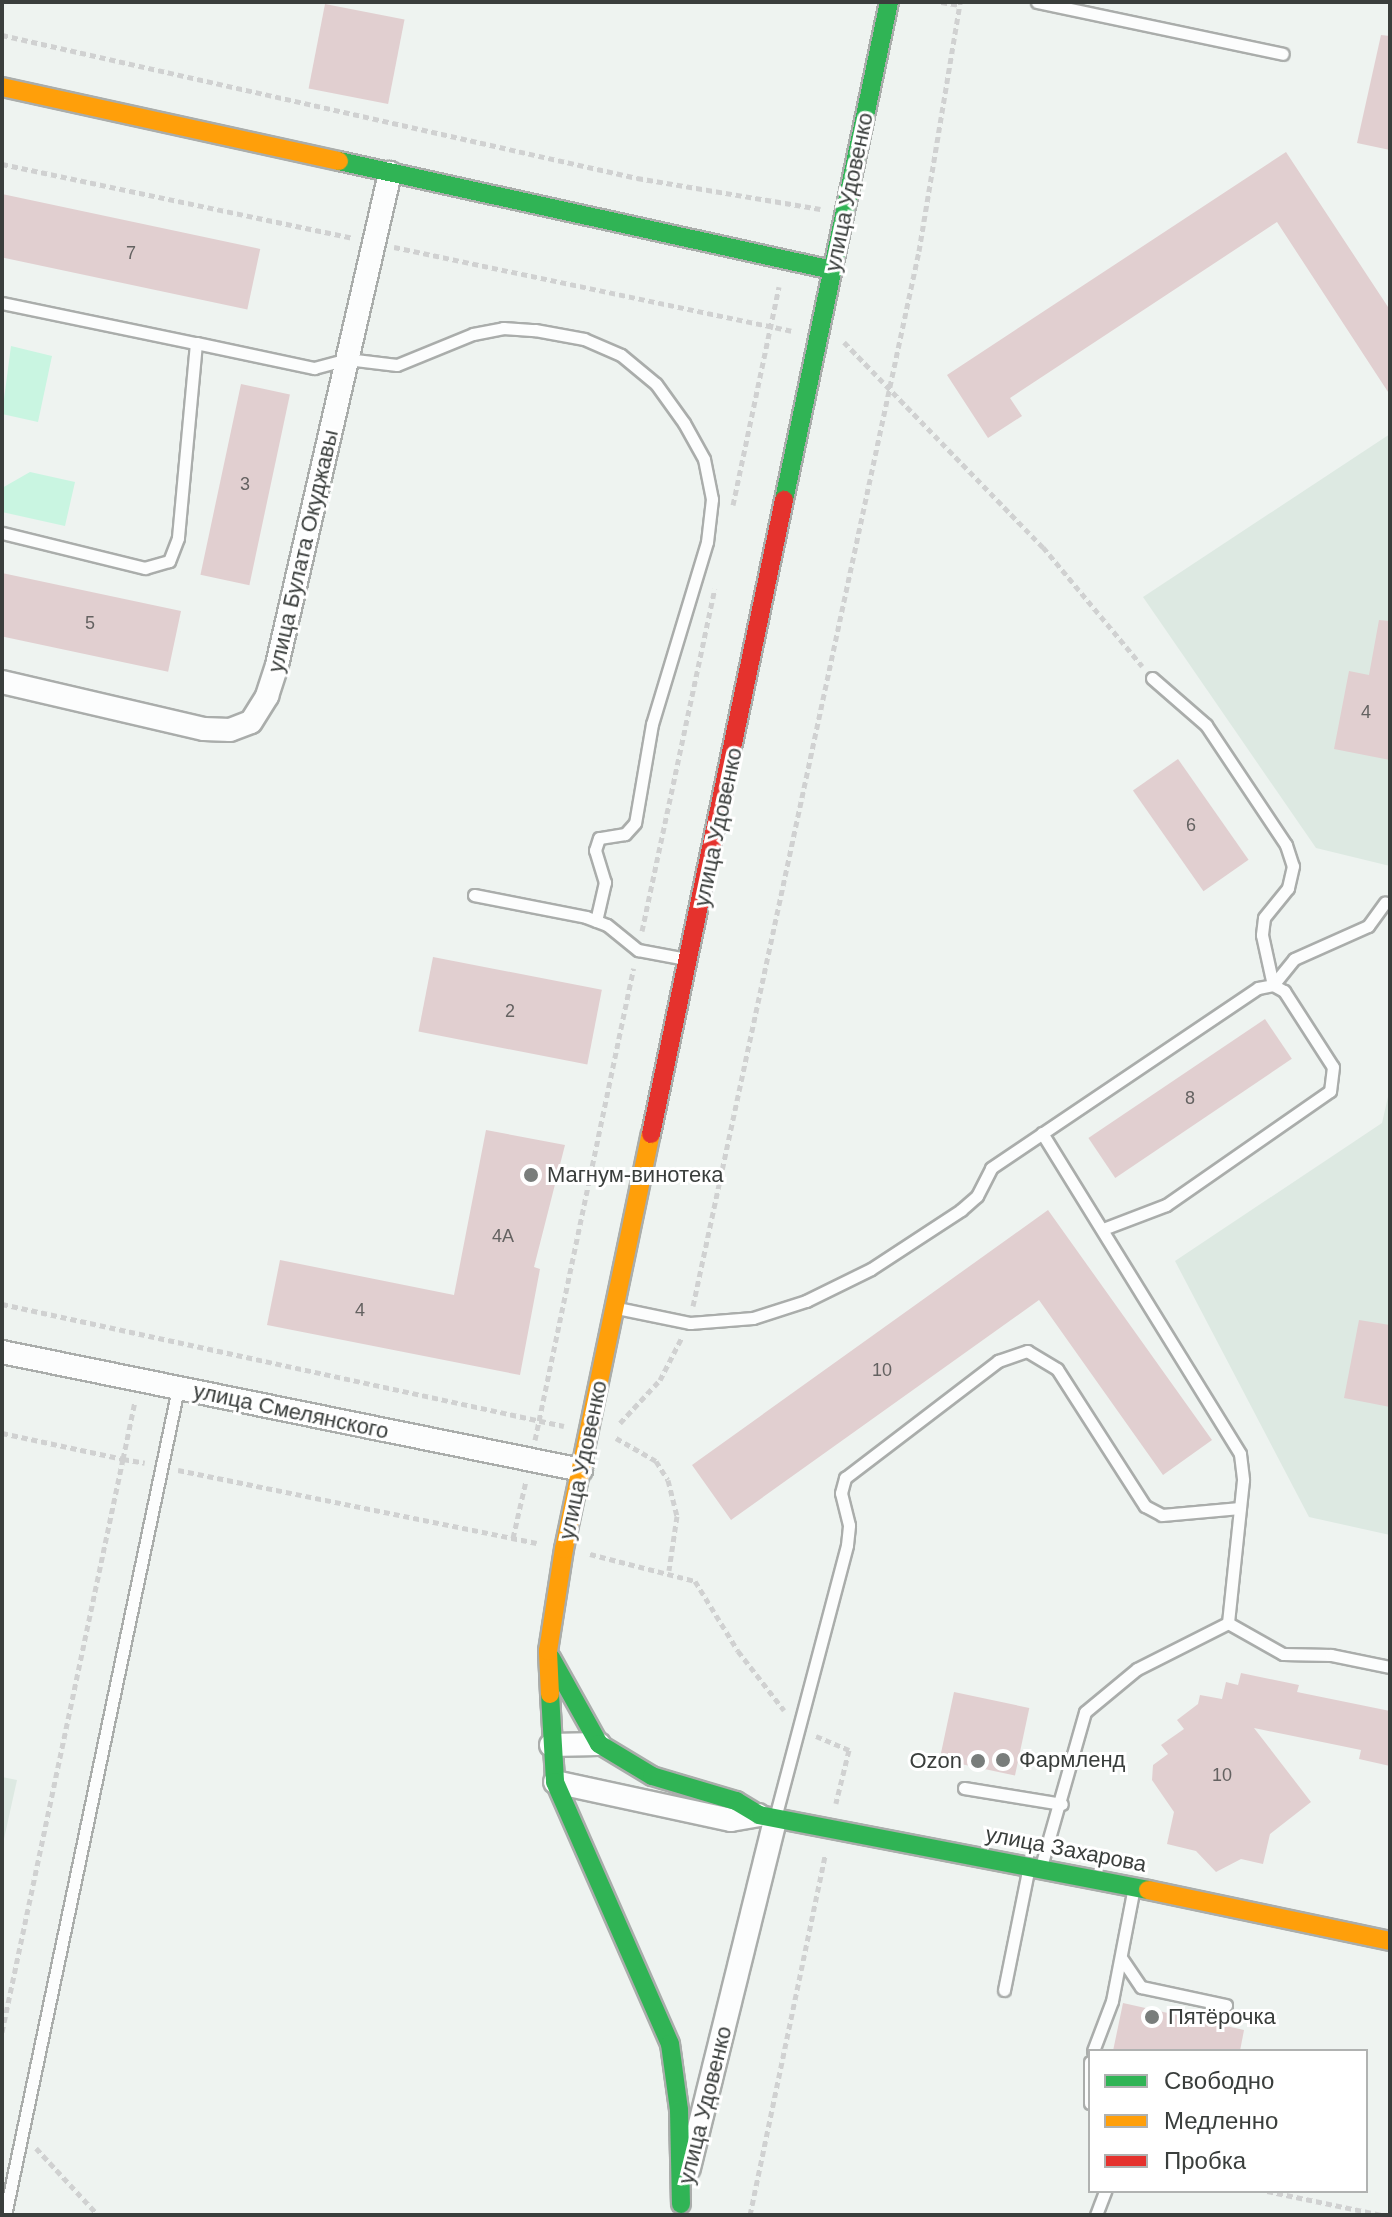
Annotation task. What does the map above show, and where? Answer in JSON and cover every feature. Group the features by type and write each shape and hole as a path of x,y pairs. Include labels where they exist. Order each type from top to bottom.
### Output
{"street":[{"name":"улица Удовенко","path":"680,2209 679,2110 670,2044 555,1782 548,1651 589,1431 691,960 889,2"},
{"path":"2,87 832,270"},
{"name":"улица Булата Окуджавы","path":"2,682 204,729 230,730 251,722 267,696 277,665 390,173"},
{"name":"улица Смелянского","path":"2,1352 581,1470"},
{"path":"548,1651 599,1744 551,1745"},
{"name":"улица Захарова","path":"599,1744 652,1776 736,1801 767,1818 1035,1866 1390,1941"},
{"path":"555,1782 731,1820 767,1818"},
{"name":"улица Удовенко","path":"680,2209 767,1818"}],"lane":[{"path":"1037,2 1283,54"},
{"path":"2,303 314,368 347,359 397,365 473,334 503,328 584,339 621,355 656,384 704,459 712,499 707,542 652,724 635,823 625,834 599,838 595,850 605,882 596,921"},
{"path":"2,533 145,568 169,561 178,538 196,343"},
{"path":"1152,678 1206,725 1286,845 1293,866 1288,888 1263,926 1273,985"},
{"path":"474,895 596,921 638,950 691,960"},
{"path":"616,1308 690,1323 753,1318 806,1301 871,1269 961,1210 977,1196 991,1168 1258,988 1273,985 1294,959 1368,926 1385,903"},
{"path":"1103,1229 1166,1205 1330,1091 1333,1067 1284,991 1273,985"},
{"path":"1042,1133 1234,1437 1242,1467 1228,1623"},
{"path":"767,1818 847,1545 849,1525 841,1493 845,1478 998,1361 1027,1351 1057,1369 1145,1506 1162,1515 1240,1508"},
{"path":"5,2215 178,1388"},
{"path":"1228,1623 1283,1654 1331,1655 1390,1667"},
{"path":"1004,1990 1035,1866 1062,1804 1085,1712 1137,1669 1228,1623"},
{"path":"964,1788 1062,1804"},
{"path":"1094,2049 1122,1959 1134,1887"},
{"path":"1122,1959 1141,1987 1226,2005"},
{"path":"1096,2215 1104,2193"}],"path":[{"path":"669,1570 677,1516 668,1480 637,1446 609,1435 660,1380 690,1323 919,251 960,4 941,2"},
{"path":"2,35 637,178 844,213"},
{"path":"731,514 785,260"},
{"path":"513,1538 718,576"},
{"path":"2,1304 589,1431"},
{"path":"2,1433 123,1459 140,1380"},
{"path":"750,2215 836,1804"},
{"path":"21,2141 31,2143 98,2215"},
{"path":"1277,2193 1382,2215"}],"shaded area":[{"path":"1390,434 1390,866 1316,848 1143,597"},
{"path":"1390,1088 1390,1535 1309,1517 1175,1261 1382,1123"},
{"path":"2,1777 17,1780 2,1848"}],"green space":[{"path":"11,346 52,356 38,422 2,414"},
{"path":"30,472 75,482 65,526 2,512 2,488"}],"building":[{"path":"325,4 405,19 388,104 309,88"},
{"path":"1381,35 1390,36 1390,150 1357,143"},
{"path":"1286,152 1390,310 1390,395 1277,222 1010,398 1022,416 988,438 947,375"},
{"path":"2,194 260,249 247,310 2,257"},
{"path":"241,384 290,394 249,585 200,575"},
{"path":"2,573 181,611 168,672 2,636"},
{"path":"1379,620 1390,621 1390,760 1334,749 1349,671 1369,675"},
{"path":"1178,759 1249,860 1203,891 1133,791"},
{"path":"433,957 602,990 587,1064 418,1032"},
{"path":"1265,1019 1292,1059 1115,1178 1088,1138"},
{"path":"486,1130 565,1145 534,1267 540,1269 520,1375 267,1325 280,1260 454,1295"},
{"path":"1048,1210 1212,1440 1163,1475 1039,1300 731,1520 692,1465"},
{"path":"1359,1320 1390,1325 1390,1407 1344,1398"},
{"path":"1241,1673 1299,1685 1297,1692 1390,1711 1390,1766 1359,1759 1361,1750 1254,1728 1311,1802 1270,1834 1263,1864 1241,1859 1216,1872 1196,1851 1167,1844 1174,1812 1152,1780 1153,1765 1168,1754 1161,1745 1184,1729 1177,1720 1198,1704 1200,1695 1222,1699 1226,1682 1238,1685"},
{"path":"954,1692 1029,1708 1015,1776 940,1759"},
{"name":"Пятёрочка","path":"1123,2003 1244,2030 1240,2049 1113,2049"}],"traffic: fast":[{"path":"784,500 889,2"},
{"path":"339,161 832,270"},
{"path":"551,1658 599,1744 652,1776 736,1801 759,1815 1148,1890"},
{"path":"550,1694 555,1782 670,2044 679,2110 681,2204"}],"traffic: slow":[{"path":"2,87 339,161"},
{"path":"550,1694 548,1651 564,1549 651,1134"},
{"path":"1148,1890 1390,1941"}],"traffic: jam":[{"path":"651,1134 784,500"}],"place":[{"name":"Магнум-винотека","path":"531,1175"},
{"name":"Фармленд","path":"1003,1760"},
{"name":"Ozon","path":"978,1761"},
{"name":"Пятёрочка","path":"1152,2017"}]}
